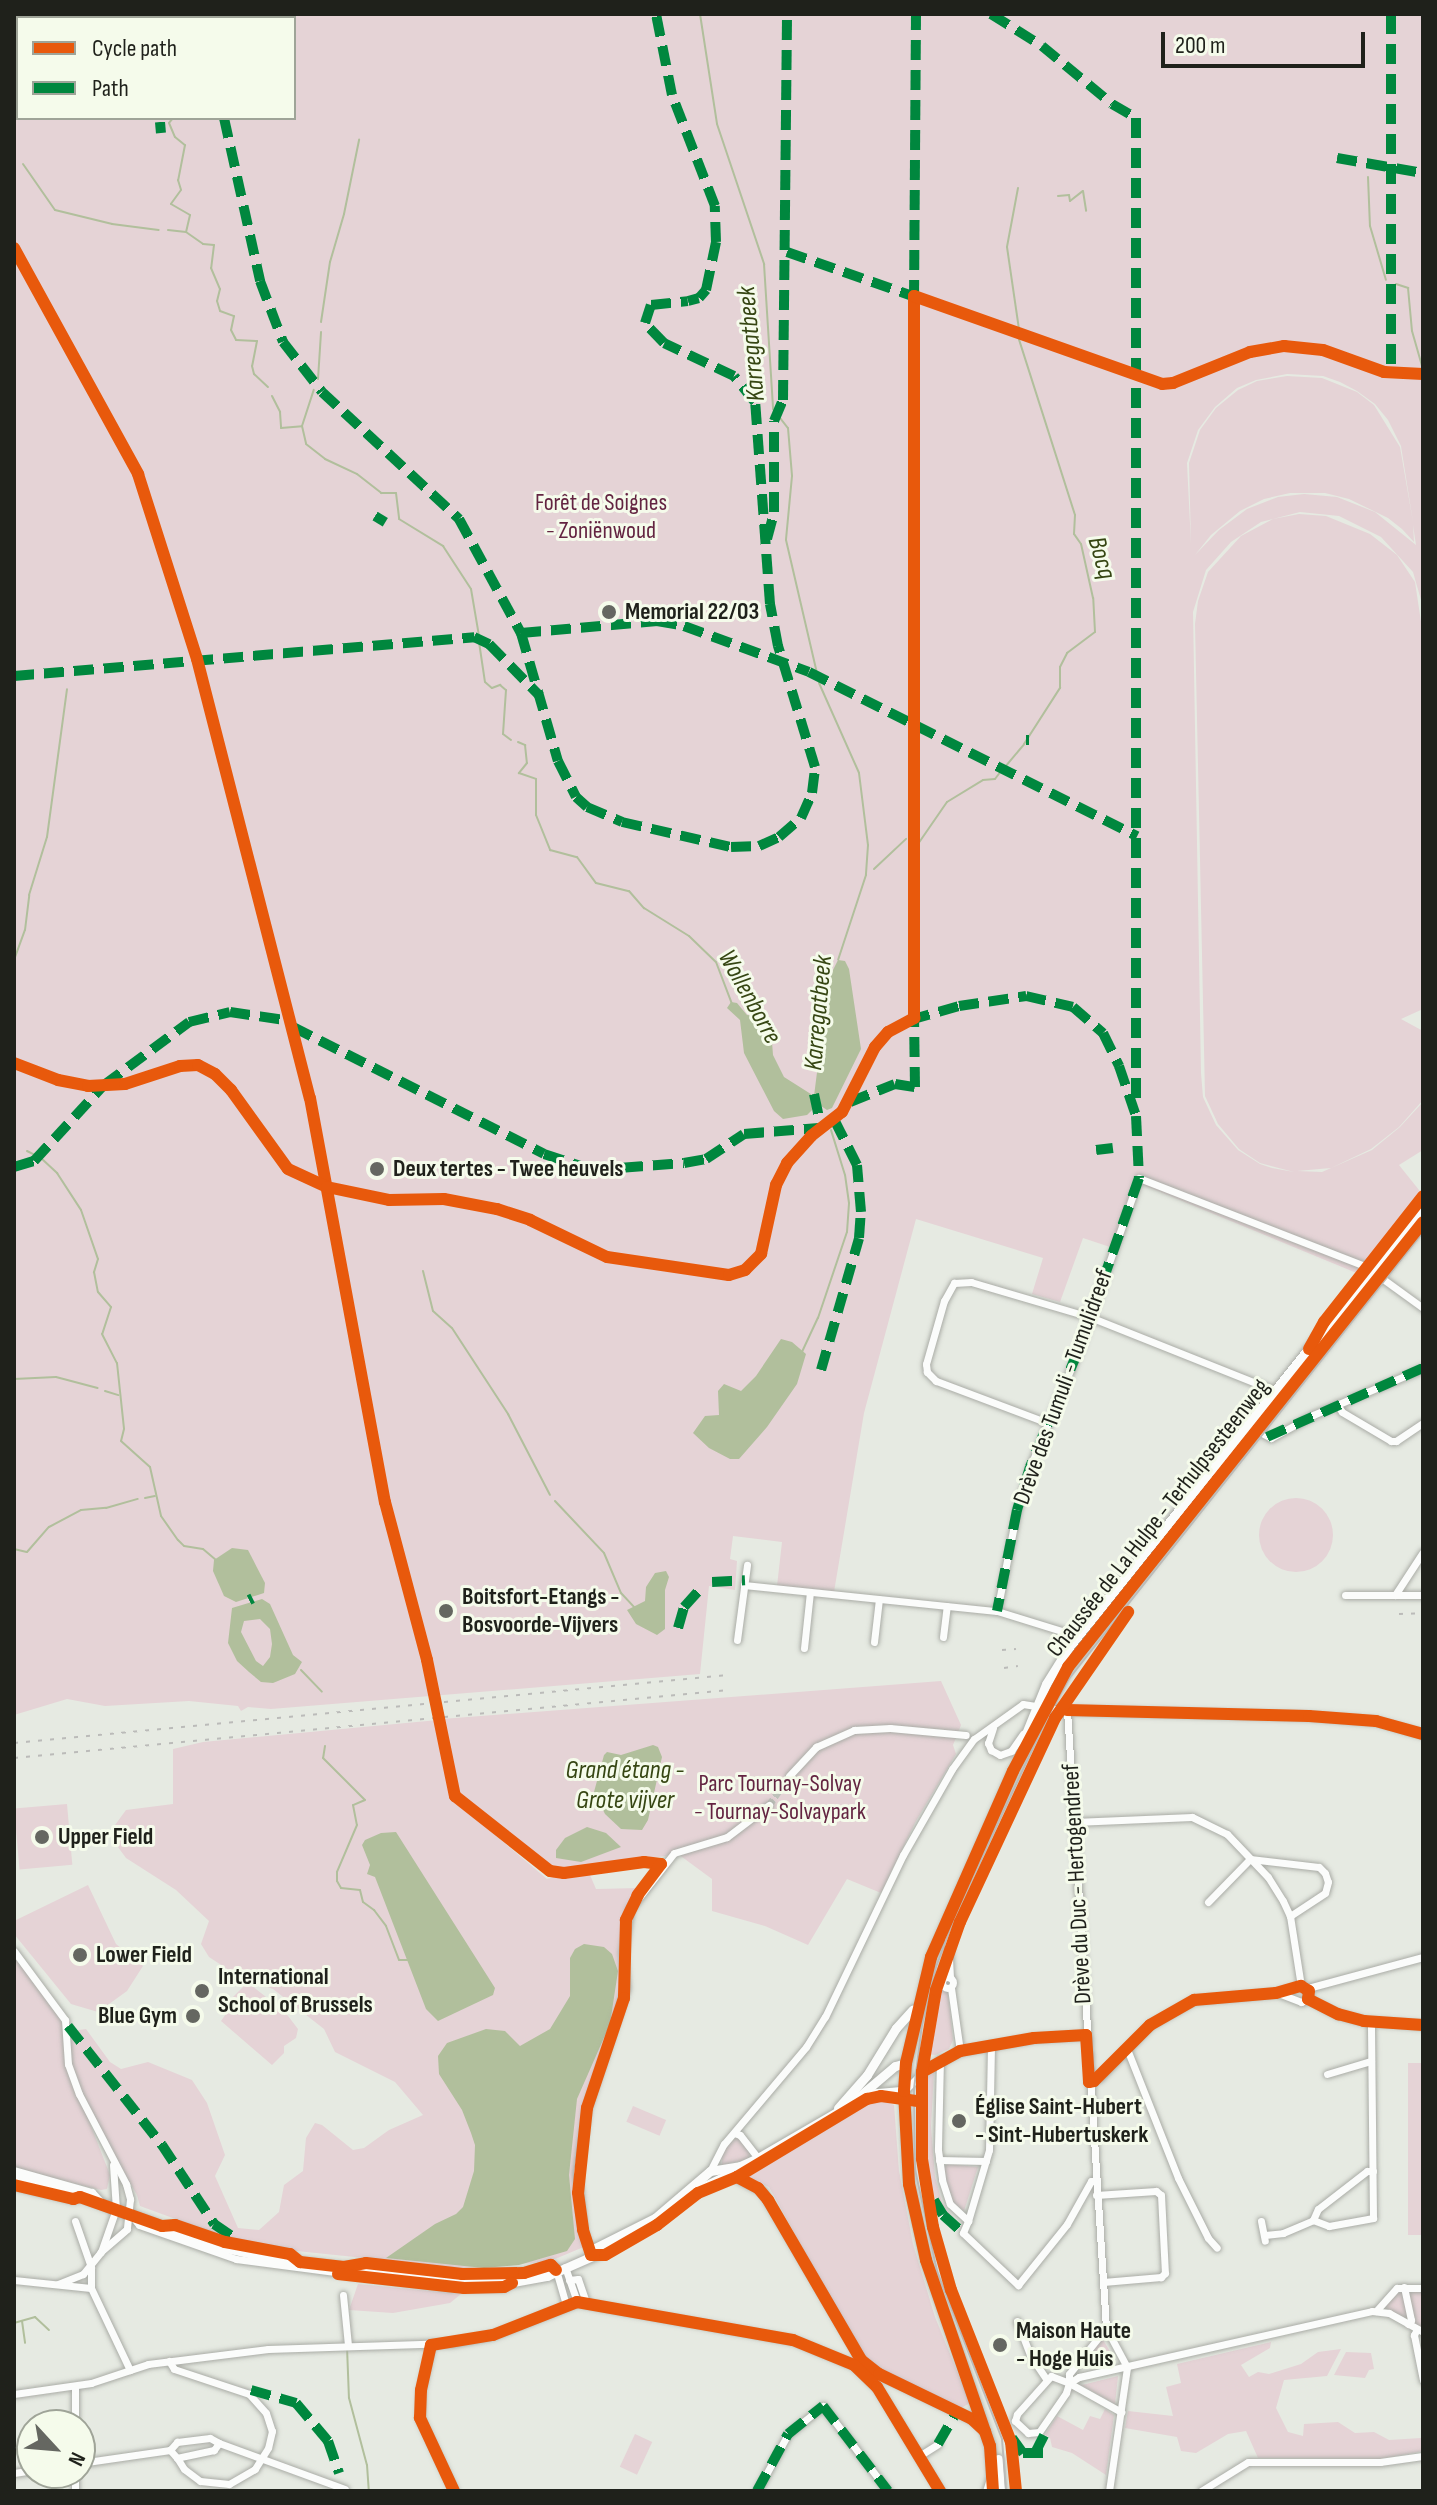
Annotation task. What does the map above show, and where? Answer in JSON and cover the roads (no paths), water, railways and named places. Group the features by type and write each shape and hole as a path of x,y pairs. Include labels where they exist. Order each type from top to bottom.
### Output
{"main road":[{"path":"1376,1273 1423,1206"},
{"path":"1376,1273 1423,1222"},
{"name":"Chaussée de La Hulpe - Terhulpsesteenweg","path":"1013,1771 1052,1672 1078,1636 1276,1391 1376,1273"},
{"name":"Chaussée de La Hulpe - Terhulpsesteenweg","path":"1013,1771 1029,1721 1084,1645 1256,1430 1376,1273"},
{"path":"1000,2491 996,2447 935,2289 916,2224 908,2171 904,2091 906,2063 918,2003 947,1915 1013,1771"},
{"path":"836,2110 867,2075 896,2028 918,2003"},
{"path":"14,2177 61,2188 208,2244 280,2260 465,2281 513,2282 547,2276 638,2229 698,2188 731,2175 863,2095 895,2066 906,2063"},
{"path":"863,2095 904,2091"},
{"path":"675,2204 708,2172 753,2160"},
{"path":"502,2280 551,2265 560,2268"},
{"path":"977,2400 994,2471 993,2491"}],"street":[{"name":"Drève des Tumuli - Tumulidreef","path":"997,1611 1017,1510 1139,1178 1376,1273"},
{"path":"1376,1273 1423,1308"},
{"path":"1048,1423 931,1377 926,1364 947,1292 954,1283 971,1282 1090,1317 1276,1391"},
{"path":"1256,1430 1271,1438 1337,1404 1423,1368"},
{"path":"1337,1404 1342,1412 1391,1441 1396,1441 1423,1423"},
{"path":"1395,1595 1423,1552"},
{"path":"737,1640 747,1565"},
{"path":"744,1585 997,1611 1078,1636"},
{"path":"804,1648 810,1592"},
{"path":"1345,1595 1423,1595"},
{"path":"874,1642 879,1599"},
{"path":"943,1637 947,1606"},
{"path":"708,2172 734,2133 806,2047 825,2017 903,1855 970,1737 994,1727 1023,1704 1067,1710 1309,1716 1376,1721 1423,1734"},
{"name":"Drève du Duc - Hertogendreef","path":"1067,1710 1106,2328 1127,2367"},
{"path":"988,1740 995,1753 1007,1753 1029,1721"},
{"path":"988,1740 994,1727"},
{"path":"789,1776 816,1747 854,1730 890,1728 951,1732 988,1740"},
{"path":"591,2255 583,2230 577,2173 587,2108 626,1988 623,1952 630,1909 674,1853 727,1837 769,1805"},
{"path":"1074,1822 1192,1817 1227,1834 1268,1877 1290,1916 1301,2002 1308,1999"},
{"path":"1208,1902 1250,1859"},
{"path":"1250,1859 1319,1867 1325,1873 1325,1893 1290,1916"},
{"path":"947,1915 950,1978 944,1979 943,1985 951,1988 960,2051"},
{"path":"14,1951 65,2020 68,2064 113,2163 126,2184 130,2214 122,2235 101,2252"},
{"path":"1089,2082 1099,2078 1150,2025 1194,2000 1299,1990 1423,1957"},
{"path":"1299,1990 1308,1999 1338,2014 1371,2022 1423,2025"},
{"path":"1313,2220 1329,2226 1373,2218 1371,2022"},
{"path":"904,2091 940,2059 960,2051 1086,2035"},
{"path":"991,2045 989,2150 963,2233 1018,2285 1057,2237 1091,2181 1095,2181"},
{"path":"1127,2049 1178,2178 1217,2248"},
{"path":"940,2059 939,2160 950,2204 968,2221"},
{"path":"1327,2074 1371,2061"},
{"path":"734,2133 740,2135 753,2160"},
{"path":"939,2160 986,2161"},
{"path":"58,2284 76,2279 91,2267 101,2252 116,2209 113,2163"},
{"path":"14,2170 92,2192 102,2203"},
{"path":"1261,2221 1265,2238 1313,2220 1318,2209 1367,2171 1373,2171"},
{"path":"731,2175 762,2191 861,2360 886,2378 972,2419 985,2431"},
{"path":"14,2185 73,2199 80,2197"},
{"path":"1096,2195 1156,2191 1161,2195 1165,2273 1161,2277 1103,2282"},
{"path":"130,2214 139,2225 187,2244 266,2264 449,2287 504,2287 513,2282"},
{"path":"75,2221 91,2267 91,2288 130,2370"},
{"path":"162,2226 175,2225 225,2242 290,2254 300,2262"},
{"path":"110,2228 122,2235"},
{"path":"266,2264 280,2260"},
{"path":"344,2267 366,2263 462,2274 524,2273"},
{"path":"560,2268 582,2302"},
{"path":"560,2268 566,2304"},
{"path":"14,2280 91,2288"},
{"path":"1376,2311 1391,2292 1404,2287 1423,2288"},
{"path":"1404,2287 1411,2320 1408,2324"},
{"path":"343,2295 348,2345"},
{"path":"14,2394 75,2386 169,2361 268,2349 431,2345 493,2335 566,2304 582,2302 793,2340 860,2368 877,2387 940,2491"},
{"path":"1069,2383 1376,2311 1420,2331 1414,2335 1423,2380"},
{"path":"1017,2321 1044,2381"},
{"path":"1106,2328 1069,2374 1069,2383 1059,2405 1039,2432 1031,2434 1016,2423 1015,2418 1044,2381 1055,2377 1069,2383 1121,2412"},
{"path":"839,2357 848,2354 851,2344"},
{"path":"431,2345 418,2408 424,2429 454,2491"},
{"path":"169,2361 174,2369 241,2388 266,2413 272,2431 263,2458 245,2477 222,2484 190,2475 170,2450"},
{"path":"1109,2491 1127,2367"},
{"path":"877,2387 886,2378"},
{"path":"75,2386 75,2409"},
{"path":"757,2491 788,2434 823,2406 888,2491"},
{"path":"96,2461 170,2450 177,2442 210,2438 345,2489"},
{"path":"177,2458 214,2450 219,2443"},
{"path":"919,2456 938,2444"},
{"path":"1201,2491 1248,2462 1380,2462 1423,2456"},
{"path":"986,2491 994,2471"}],"water":[{"path":"838,960 845,961 849,969 861,1049 832,1108 827,1110 818,1104 807,1115 783,1119 774,1111 744,1053 740,1020 727,1008 731,1002 737,1003 747,1015 756,1016 771,1029 773,1055 784,1077 814,1096 829,978"},
{"path":"781,1339 792,1342 806,1354 797,1384 767,1427 739,1459 730,1459 709,1448 693,1433 705,1416 719,1415 718,1391 724,1384 741,1391 756,1376"},
{"path":"232,1548 248,1550 265,1583 264,1593 236,1602 224,1596 213,1571 214,1560"},
{"path":"666,1571 669,1577 665,1590 665,1629 657,1635 636,1624 627,1610 645,1601 646,1587 655,1573"},
{"path":"262,1599 270,1604 293,1655 302,1662 295,1674 273,1683 261,1682 237,1661 228,1643 232,1608","holes":["260,1619 270,1629 270,1657 263,1666 256,1661 241,1632 244,1621"]},
{"name":"Grand étang - Grote vijver","path":"653,1745 658,1747 662,1757 648,1820 642,1830 621,1829 605,1814 594,1792 604,1755 607,1752 621,1755"},
{"path":"587,1827 606,1833 621,1847 581,1862 556,1858 556,1850 565,1838"},
{"path":"396,1832 495,1988 493,1995 438,2021 426,2009 375,1877 367,1874 370,1865 362,1845 365,1840 381,1833"},
{"path":"584,1944 604,1947 612,1954 618,1971 610,2024 577,2099 569,2175 575,2239 567,2251 519,2265 484,2268 386,2258 435,2224 456,2214 463,2207 474,2171 475,2145 462,2110 439,2074 438,2056 447,2043 486,2029 505,2031 520,2046 550,2029 570,1996 570,1958 575,1949"}],"waterway":[{"name":"Karregatbeek","path":"700,14 717,124 764,264 773,409 788,428 792,476 786,540 817,673"},
{"name":"Wollenborre","path":"171,120 169,123 175,137 185,145 178,180 181,190 171,204 190,215 186,232 203,244 214,245 211,268 220,289 217,301 220,311 234,316 231,330 236,340 257,341 252,366 254,374 268,387"},
{"path":"321,322 330,262 344,214 359,140"},
{"path":"23,164 55,210 112,224 159,230"},
{"path":"1368,177 1370,226 1386,280"},
{"name":"Bocq","path":"1018,188 1007,247 1019,329"},
{"path":"1058,196 1069,195 1070,201 1083,191 1086,211"},
{"path":"168,230 186,232"},
{"path":"1396,284 1408,288 1412,331 1423,369"},
{"path":"318,379 321,332"},
{"name":"Bocq","path":"1005,767 1024,744 1060,688 1060,667 1067,653 1095,632 1093,598 1081,544 1074,534 1075,515 1018,336"},
{"path":"302,426 314,390"},
{"name":"Wollenborre","path":"272,396 280,412 281,428 302,426 306,444 325,459 357,474 381,493 396,493 399,519 443,546 471,589 479,636"},
{"name":"Wollenborre","path":"479,642 485,682 492,688 500,685 506,690 503,734 511,740"},
{"name":"Karregatbeek","path":"819,683 859,773 868,845 866,875 838,960"},
{"path":"14,960 25,930 29,895 47,837 67,689"},
{"name":"Wollenborre","path":"518,742 525,745 527,763 519,773 536,779 536,815 550,850 577,857 596,883 629,891 644,908 689,936 716,962 732,1004"},
{"name":"Bocq","path":"918,844 947,802 983,780 995,779 1001,771"},
{"name":"Bocq","path":"874,869 906,839"},
{"name":"Karregatbeek","path":"801,1354 818,1318 847,1232 849,1203 845,1175 831,1130"},
{"path":"27,1151 33,1154"},
{"path":"42,1159 57,1173 81,1210 98,1259 94,1272 98,1292 111,1307 102,1334 117,1363 124,1429 121,1441 150,1467 161,1516 178,1540 184,1546 203,1549 216,1560"},
{"path":"423,1271 433,1311 452,1328 508,1414 550,1495"},
{"path":"14,1379 56,1377 98,1388"},
{"path":"105,1391 118,1395"},
{"path":"145,1498 155,1496"},
{"path":"14,1549 27,1552 49,1527 81,1510 106,1508 138,1499"},
{"path":"555,1501 604,1553 621,1593 634,1607"},
{"path":"301,1670 322,1692"},
{"path":"325,1746 323,1758 365,1800 353,1805 357,1825 337,1872 337,1881 341,1888 360,1890 363,1902 374,1910 386,1926 399,1960 408,1960"},
{"path":"14,2323 35,2317 49,2330"},
{"path":"22,2321 25,2343"},
{"path":"347,2347 349,2398 367,2465 369,2491"}],"tunnel":[{"path":"769,1805 789,1776"}],"tram line":[{"path":"1006,2491 1002,2439 937,2271 915,2169 914,2089 922,2025 936,1967 957,1911 1046,1720 1068,1680 1423,1232"}],"railway":[{"path":"1399,1614 1423,1613"},
{"path":"1002,1650 1016,1649"},
{"path":"1004,1668 1018,1666"},
{"path":"14,1743 728,1675"},
{"path":"14,1758 729,1690"}],"place":[{"name":"Memorial 22/03","path":"609,612"},
{"name":"Deux tertes - Twee heuvels","path":"377,1169"},
{"name":"Boitsfort-Etangs - Bosvoorde-Vijvers","path":"446,1611"},
{"name":"Upper Field","path":"42,1837"},
{"name":"Lower Field","path":"80,1955"},
{"name":"International School of Brussels","path":"202,1991"},
{"name":"Blue Gym","path":"193,2016"},
{"name":"Église Saint-Hubert - Sint-Hubertuskerk","path":"959,2121"},
{"name":"Maison Haute - Hoge Huis","path":"1000,2345"}],"park label":[{"name":"Forêt de Soignes - Zoniënwoud","path":"601,517"},
{"name":"Parc Tournay-Solvay - Tournay-Solvaypark","path":"780,1798"}]}
